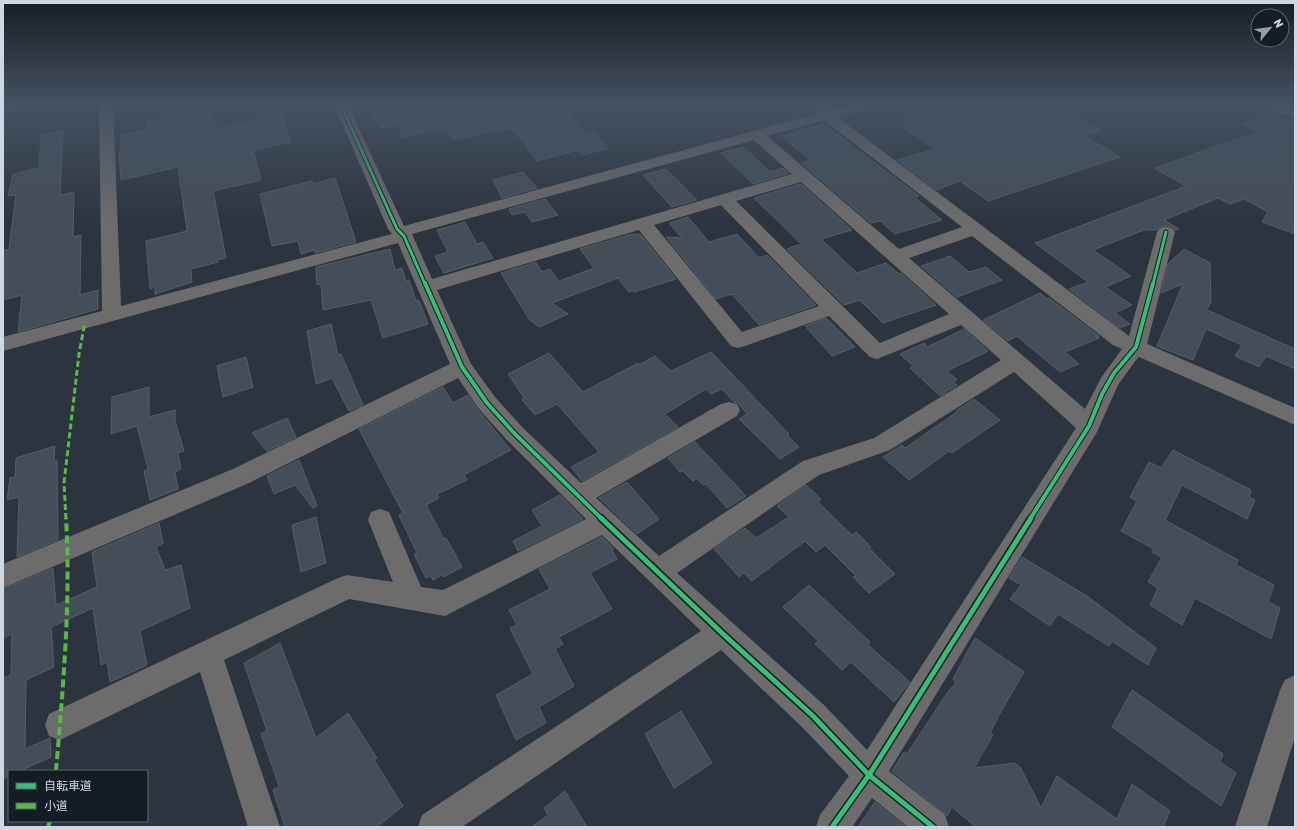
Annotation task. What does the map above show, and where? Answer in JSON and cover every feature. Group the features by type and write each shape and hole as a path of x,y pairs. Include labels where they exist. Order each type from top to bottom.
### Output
{"street":[{"path":"107,144 112,315"},
{"path":"359,144 397,228 403,234 462,367 487,403 514,433 657,572 813,716 869,775 933,827"},
{"path":"3,344 726,144"},
{"path":"767,144 1014,362 1089,426"},
{"path":"864,144 1120,340 1295,418"},
{"path":"426,287 803,176"},
{"path":"725,200 877,352 963,316"},
{"path":"643,223 738,341 832,308"},
{"path":"895,257 974,229"},
{"path":"832,827 869,775 1089,426 1096,406 1126,356 1136,347 1166,232"},
{"path":"657,572 811,468 882,444 1014,362"},
{"path":"3,576 241,476 462,367"},
{"path":"578,496 729,410"},
{"path":"380,520 412,597"},
{"path":"60,725 347,587 445,603 605,522"},
{"path":"434,827 722,633"},
{"path":"208,653 264,827"},
{"path":"1251,827 1295,690"}],"building":[{"path":"40,144 62,144 60,195 74,192 73,237 81,235 80,295 98,290 98,309 18,332 22,295 3,300 3,251 9,249 16,195 8,196 13,174 39,168"},
{"path":"121,144 283,144 253,150 261,180 213,191 226,258 217,260 218,262 191,269 192,282 155,294 155,287 150,289 146,241 187,231 178,167 121,180 119,151 121,150"},
{"path":"524,144 605,144 609,148 582,155 578,150 537,161"},
{"path":"791,144 849,144 919,196 914,197 942,220 895,234 880,221 871,223 801,163 811,161"},
{"path":"927,144 1098,144 1120,157 988,201 960,181 936,190 897,160 935,149"},
{"path":"1224,144 1295,144 1295,234 1262,222 1268,212 1244,199 1230,204 1218,198 1164,220 1179,229 1175,230 1172,227 1166,226 1160,227 1157,230 1144,230 1093,250 1131,276 1105,287 1132,305 1115,313 1130,324 1120,328 1069,289 1088,282 1035,243 1186,186 1154,168"},
{"path":"743,147 770,172 783,168 789,173 753,184 721,153"},
{"path":"666,169 697,200 672,207 643,175"},
{"path":"523,172 537,188 502,198 493,180"},
{"path":"335,178 356,242 315,253 315,250 301,254 298,241 272,246 260,194 312,181 313,184"},
{"path":"801,184 852,230 821,239 857,273 886,263 899,274 901,273 936,305 883,323 860,300 844,305 787,249 801,244 754,198"},
{"path":"545,199 558,215 532,222 525,212 512,215 509,209"},
{"path":"688,217 709,242 737,234 759,258 767,255 816,305 759,325 732,294 716,299 666,237 682,238 669,223"},
{"path":"465,222 477,244 483,242 493,258 444,273 435,256 448,252 437,230"},
{"path":"632,234 641,235 676,279 634,292 633,290 629,292 618,278 552,303 568,314 539,327 529,319 501,273 536,262 542,272 550,269 559,281 594,268 580,249"},
{"path":"390,249 395,270 402,268 406,281 409,280 416,301 419,300 428,324 383,338 371,300 323,310 321,284 317,285 316,267"},
{"path":"1184,249 1210,263 1211,302 1207,310 1295,349 1295,369 1266,356 1259,367 1235,356 1242,345 1206,329 1193,360 1157,346 1183,284 1161,293 1168,264"},
{"path":"950,256 969,272 986,267 1002,280 957,297 921,266"},
{"path":"1040,293 1047,299 1049,298 1099,336 1096,337 1099,338 1065,352 1079,364 1060,372 1017,336 1008,341 983,320"},
{"path":"826,318 855,347 832,356 805,326"},
{"path":"331,324 338,355 341,354 363,405 349,411 332,378 316,384 307,331"},
{"path":"964,329 988,351 947,371 957,380 953,382 957,385 940,396 910,368 913,366 900,354 924,343 927,347"},
{"path":"711,352 789,434 787,435 799,447 780,459 739,419 747,414 738,403 734,402 722,389 711,394 706,389 665,414 678,427 582,481 571,467 599,452 557,404 535,415 522,400 524,398 508,374 549,353 583,392 638,363 639,365 655,356 671,371"},
{"path":"246,357 253,387 223,397 217,366"},
{"path":"149,387 149,417 175,410 175,421 184,451 178,453 181,469 175,472 178,489 150,500 144,471 148,469 137,426 111,434 112,397"},
{"path":"443,387 453,403 468,395 478,410 511,450 464,475 467,480 437,494 439,498 426,505 444,539 446,538 462,567 444,577 443,574 433,580 431,576 426,578 414,554 417,553 399,515 403,513 359,429"},
{"path":"974,399 1000,420 952,453 949,451 909,480 883,457 902,445 905,448"},
{"path":"287,418 296,437 267,451 252,433"},
{"path":"695,442 746,496 727,508 706,484 703,485 697,478 693,481 683,471 680,472 668,458"},
{"path":"55,446 54,461 57,460 58,540 17,557 19,497 7,500 10,478 15,477 16,458"},
{"path":"1173,450 1251,490 1249,497 1255,500 1247,519 1182,485 1165,520 1238,560 1236,565 1274,585 1268,602 1280,608 1271,639 1195,598 1182,625 1150,605 1158,588 1148,582 1162,557 1152,552 1154,549 1121,531 1137,501 1130,497 1149,462 1161,468"},
{"path":"299,460 317,506 313,508 295,485 274,494 267,476"},
{"path":"627,482 659,519 637,534 599,498"},
{"path":"806,485 821,499 818,502 852,535 856,532 871,547 869,548 895,574 869,593 853,577 856,576 825,545 816,552 805,541 752,581 744,573 739,577 714,549 745,528 756,538 789,517 777,506"},
{"path":"560,495 583,519 518,551 513,541 542,526 532,510"},
{"path":"316,517 326,563 301,572 292,525"},
{"path":"159,523 163,543 156,547 165,570 181,565 190,608 140,631 147,665 110,682 107,662 101,665 93,608 51,627 54,667 26,680 25,749 50,738 51,757 22,770 8,770 8,776 3,779 3,678 11,675 12,634 3,638 3,589 53,568 56,605 97,587 92,552"},
{"path":"602,537 614,549 612,550 617,559 590,573 612,609 559,637 563,644 555,649 574,686 539,707 546,723 516,740 496,695 533,674 510,628 517,625 509,610 550,589 539,569"},
{"path":"1022,557 1087,596 1156,648 1148,665 1112,641 1109,646 1058,614 1050,626 1010,599 1021,585 1009,578"},
{"path":"809,585 870,642 868,645 910,682 894,702 851,662 842,670 815,644 818,641 783,607"},
{"path":"975,638 1024,672 999,715 990,733 993,735 974,768 1015,763 1020,767 1041,808 1057,776 1117,819 1132,784 1170,811 1163,827 976,827 952,807 947,816 892,771 904,752 907,754 947,693 956,683 953,679"},
{"path":"280,643 316,738 348,713 377,758 374,760 403,806 377,827 285,827 273,790 279,786 261,734 267,731 244,663"},
{"path":"1132,690 1223,754 1220,762 1236,773 1221,806 1112,727"},
{"path":"681,711 712,763 674,788 645,734"},
{"path":"565,791 587,827 532,827 548,815 544,808"},
{"path":"875,802 906,827 858,827"}],"marked path":[{"path":"56,770 66,622 68,549 64,483 79,354 85,322"},
{"path":"48,827 50,822"}],"cycle path":[{"path":"358,144 397,229 404,236 462,367 487,403 514,433 605,522 722,633 813,716 869,775 933,827"},
{"path":"832,827 869,775 1089,426 1102,394 1114,373 1128,354 1136,347 1166,232"}]}
